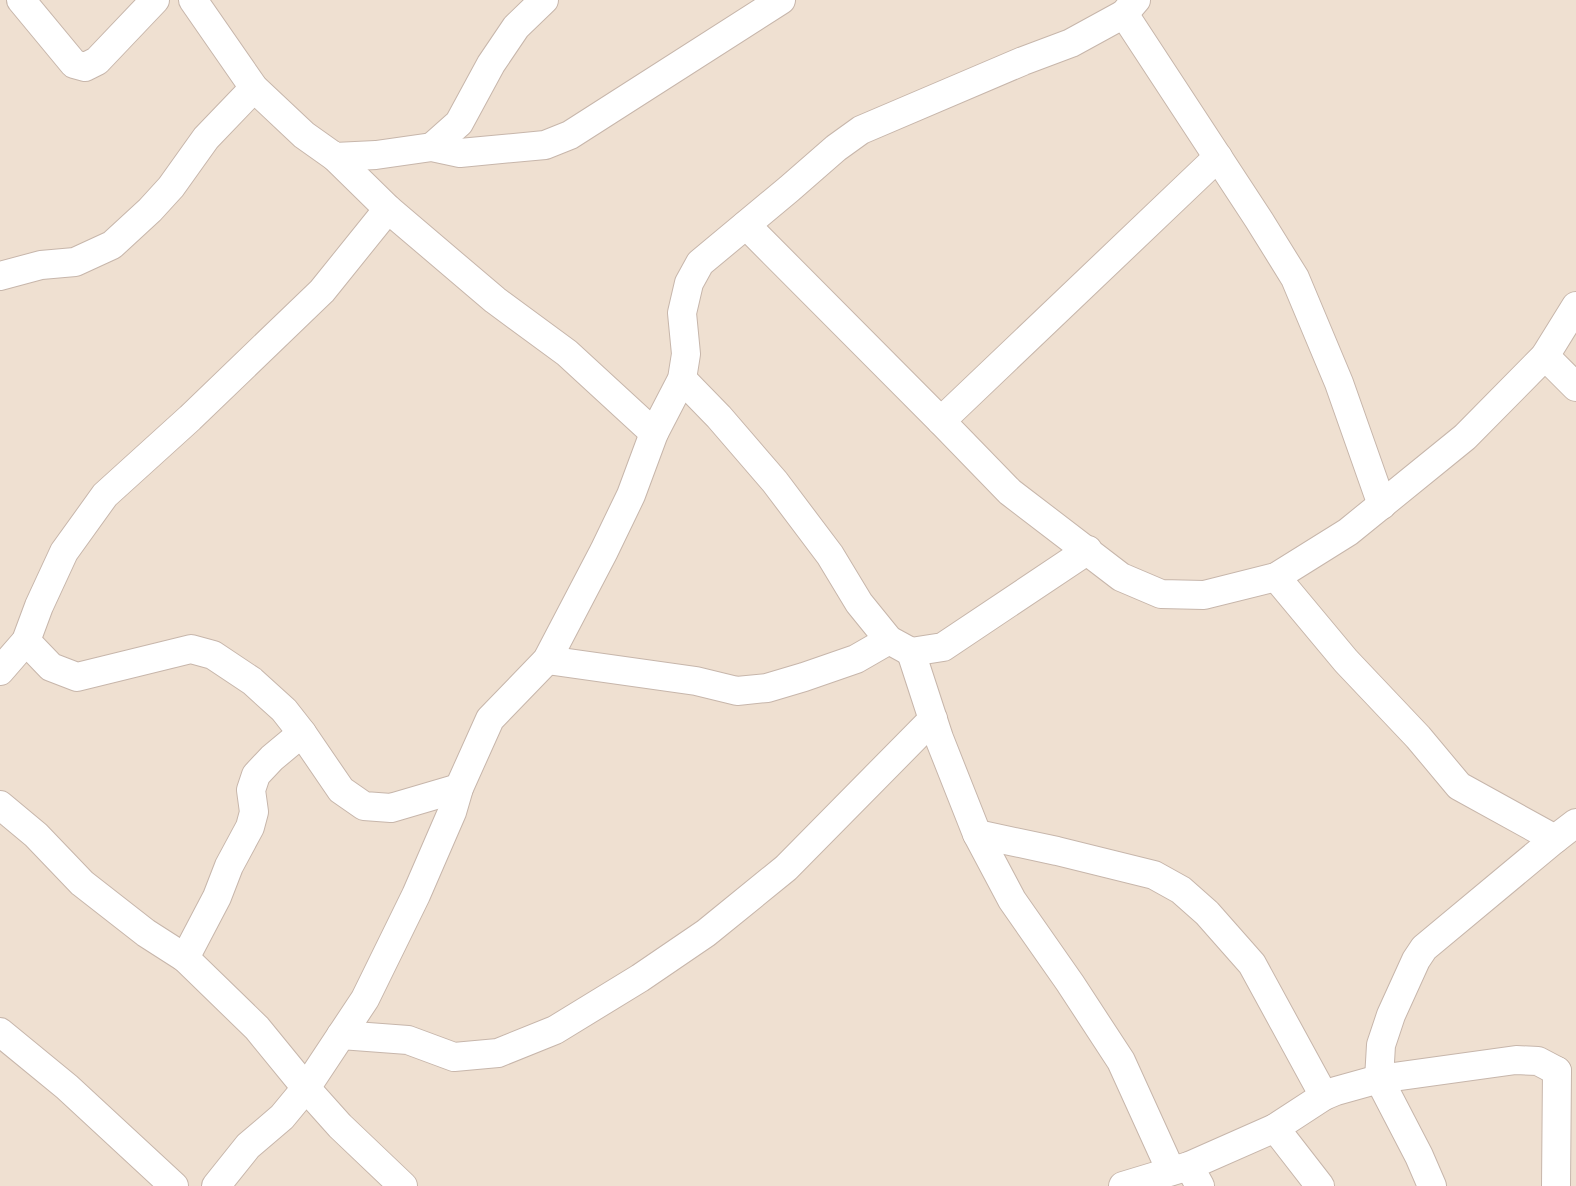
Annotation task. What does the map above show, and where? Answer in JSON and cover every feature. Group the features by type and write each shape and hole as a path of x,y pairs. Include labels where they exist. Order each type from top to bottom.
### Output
{"street":[{"path":"21,0 74,64 85,67 97,60 155,0"},
{"path":"194,0 254,88 304,135 335,156 388,209 496,300 566,353 654,433"},
{"path":"432,147 459,123 491,64 516,27 544,0"},
{"path":"335,156 376,155 432,147 460,153 545,145 570,135 781,0"},
{"path":"216,1186 248,1146 282,1118 306,1088 365,999 416,895 452,812 459,788 490,719 547,660 631,495 654,433 682,379 686,354 682,313 689,283 700,263 860,130 1024,61 1071,44 1130,7 1218,157 1295,278 1339,383 1382,505"},
{"path":"0,276 41,265 75,262 112,244 150,210 171,187 206,138 254,88"},
{"path":"941,421 1218,157"},
{"path":"0,671 26,641 39,606 64,552 105,495 218,392 322,292 388,209"},
{"path":"746,225 1010,492 1121,576 1161,594 1204,595 1276,577 1348,532 1465,438 1545,356 1576,306"},
{"path":"1545,356 1576,387"},
{"path":"682,379 719,417 775,482 830,555 859,603 900,646 933,719 977,834 1012,900 1121,1061 1187,1174"},
{"path":"547,660 696,681 737,691 767,688 900,646 943,647 1088,550"},
{"path":"1276,577 1346,661 1418,737 1459,786 1565,831 1424,948 1416,960 1391,1015 1382,1045 1379,1079 1419,1156 1432,1186"},
{"path":"26,641 51,667 77,677 191,649 213,655 252,681 284,710 341,790 364,806 391,808 459,788"},
{"path":"341,1035 408,1040 454,1057 498,1054 555,1030 640,978 706,933 786,868 933,719"},
{"path":"185,958 217,897 229,866 250,827 254,812 251,790 256,775 272,758 302,733"},
{"path":"0,805 36,835 82,883 146,933 185,958 258,1028 306,1088 340,1126 403,1186"},
{"path":"977,834 1154,874 1181,890 1207,913 1252,964 1324,1096"},
{"path":"0,1032 67,1088 174,1186"},
{"path":"1123,1186 1187,1174 1275,1128 1324,1096 1336,1091 1379,1079 1516,1060 1538,1061 1566,1066 1556,1186"},
{"path":"1275,1128 1320,1186"}],"shaded area":[{"path":"0,0 1576,0 1576,1186 0,1186"}]}
